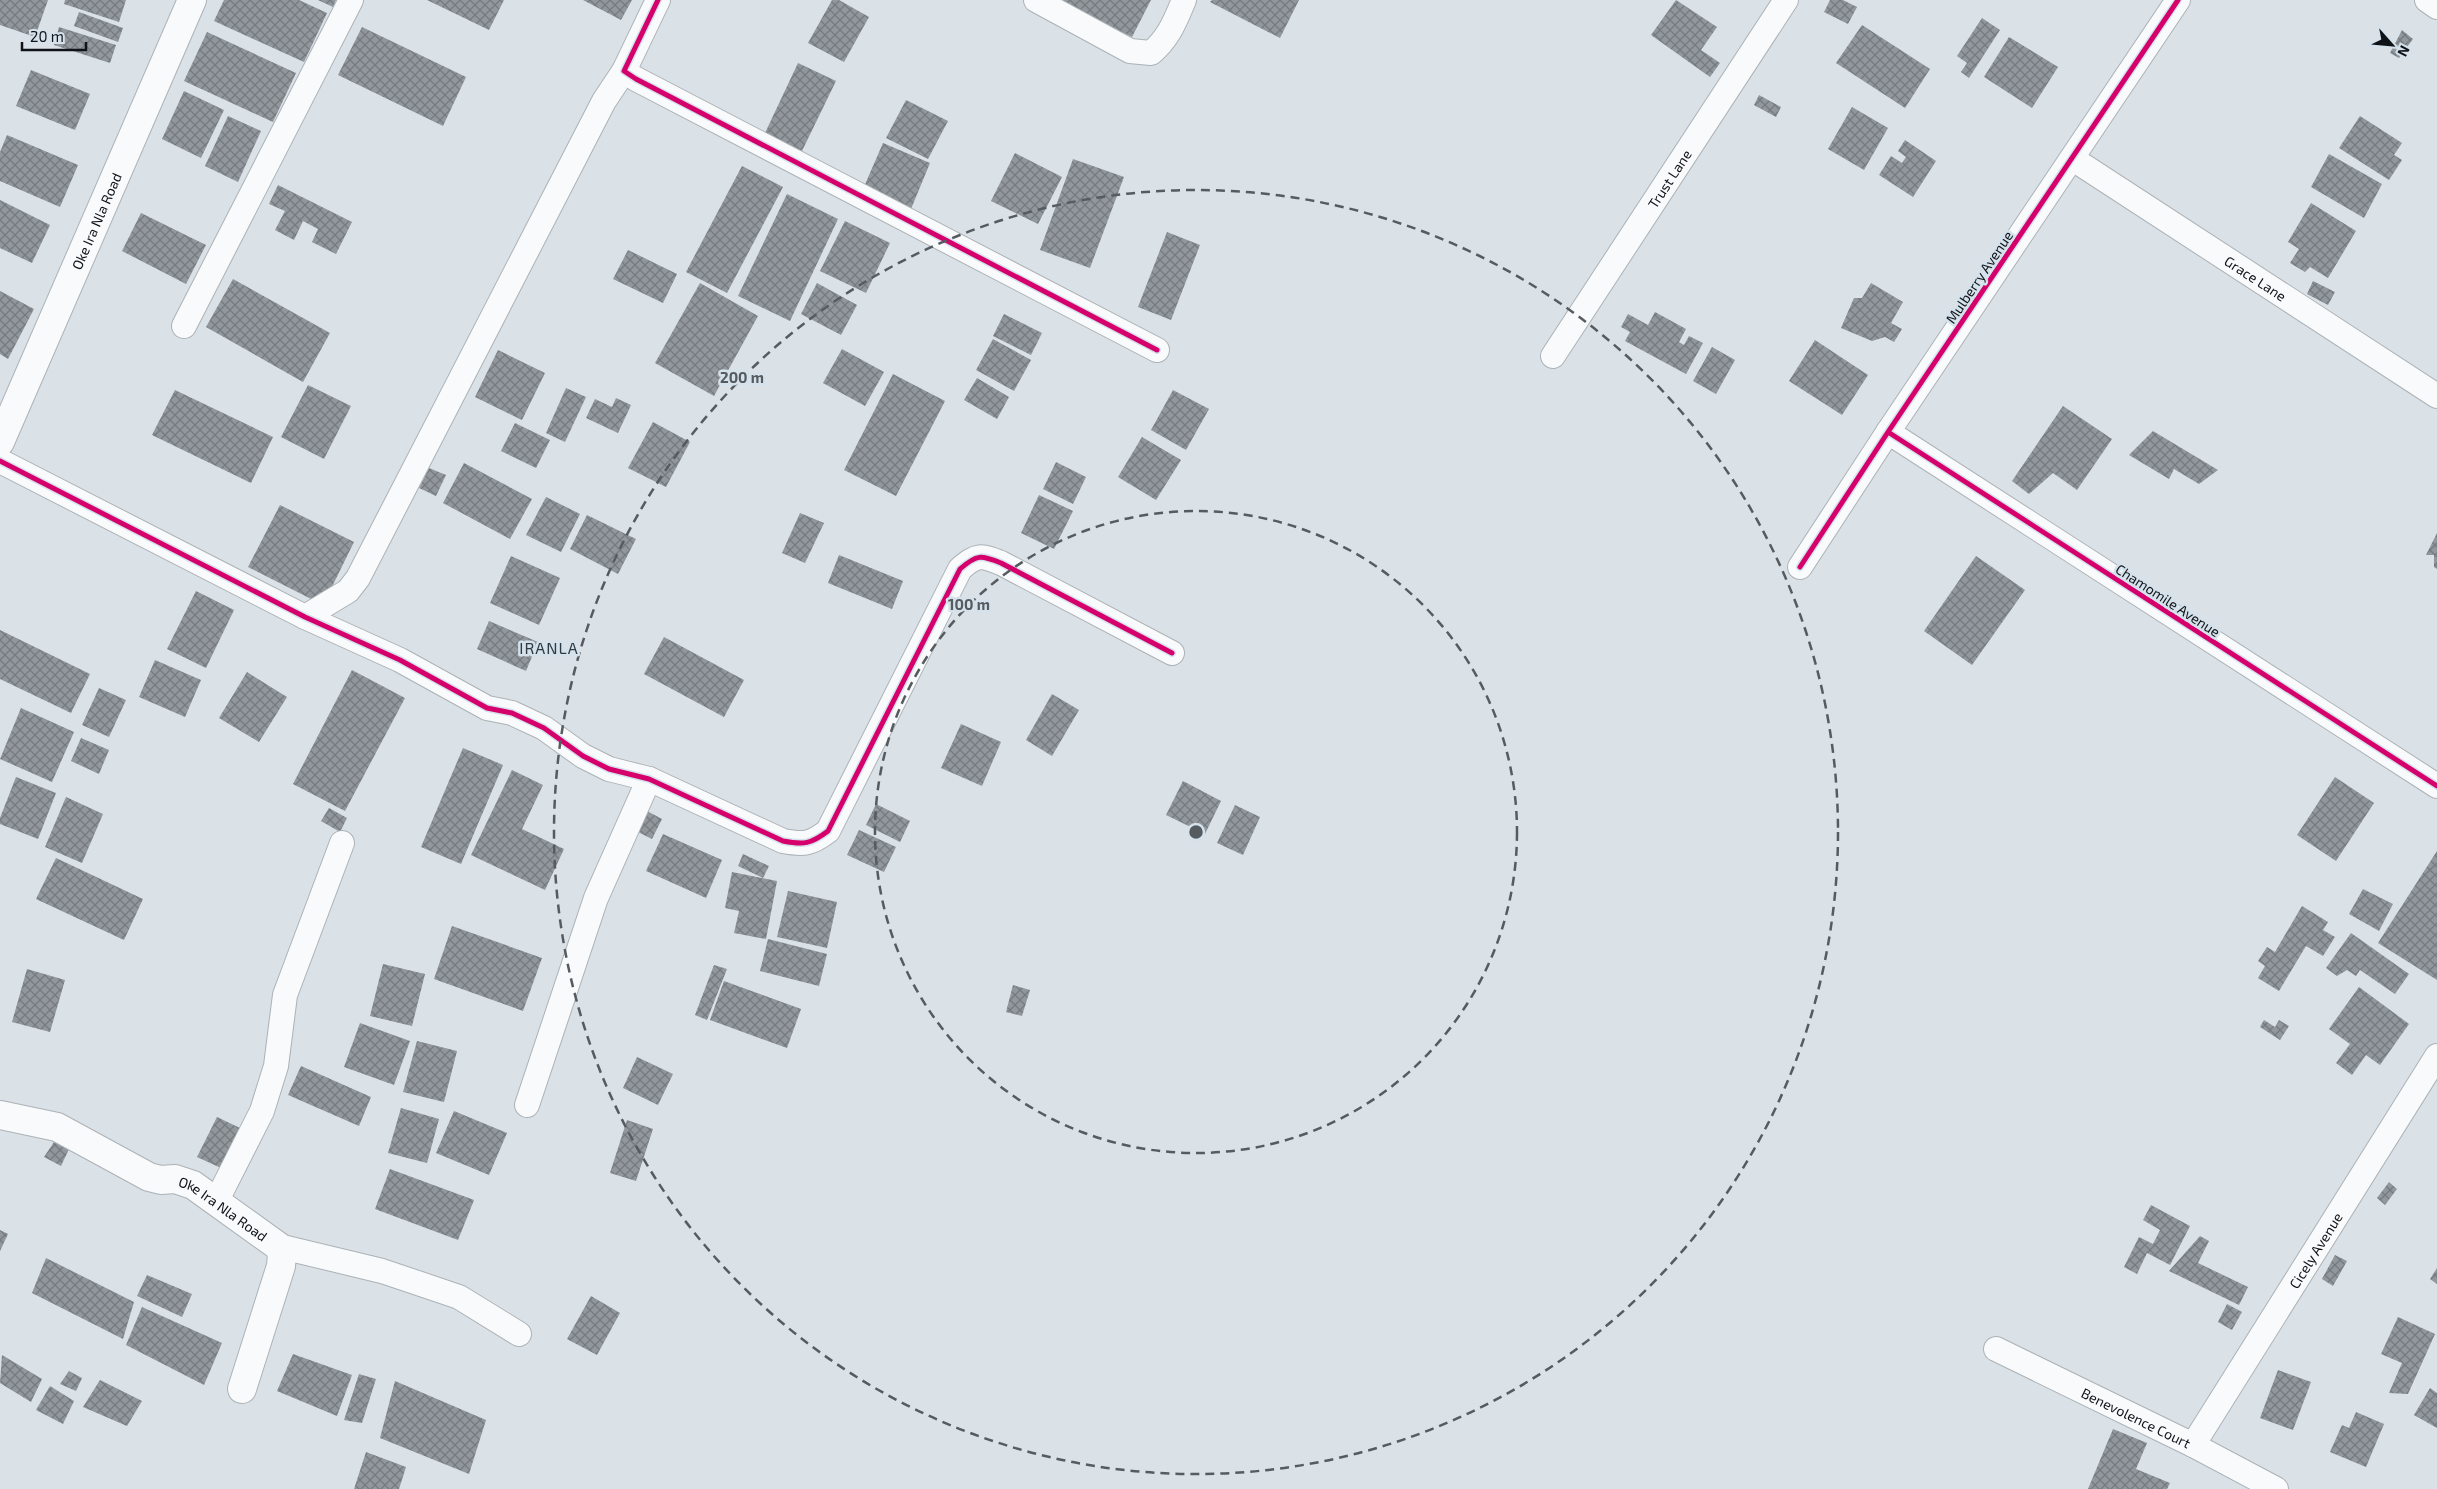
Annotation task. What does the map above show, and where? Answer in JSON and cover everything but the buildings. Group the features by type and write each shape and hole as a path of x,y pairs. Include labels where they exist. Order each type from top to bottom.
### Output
{"street":[{"name":"Oke Ira Nla Road","path":"0,442 192,0"},
{"path":"184,326 351,0"},
{"path":"305,617 348,591 358,578 604,101 624,70 658,0"},
{"path":"1036,0 1130,51 1151,53 1163,43 1173,27 1184,0"},
{"name":"Trust Lane","path":"1553,356 1786,0"},
{"name":"Mulberry Avenue","path":"1800,568 1888,432 2178,0"},
{"path":"2426,0 2437,7"},
{"path":"624,70 636,79 1157,350"},
{"name":"Grace Lane","path":"2073,159 2437,396"},
{"name":"Chamomile Avenue","path":"1888,432 2437,786"},
{"path":"0,461 305,617 400,660 487,708 512,713 544,728 583,756 609,769 649,779 784,841 798,844 814,842 828,831 960,569 971,559 983,556 1001,563 1172,653"},
{"path":"527,1105 596,898 649,779"},
{"path":"216,1202 262,1111 276,1066 285,995 342,843"},
{"name":"Cicely Avenue","path":"2193,1445 2437,1056"},
{"name":"Oke Ira Nla Road","path":"0,1115 20,1117 57,1127 149,1177 161,1180 175,1179 193,1185 278,1246 282,1254 281,1266 242,1389"},
{"path":"278,1246 382,1271 459,1297 519,1334"},
{"name":"Benevolence Court","path":"1996,1349 2193,1445 2276,1489"}],"cycle path":[{"path":"658,0 624,71 636,79 1157,350"},
{"path":"1800,567 1888,432 2178,0"},
{"path":"1888,432 2437,786"},
{"path":"0,461 305,617 400,660 487,708 512,713 544,728 583,756 609,769 649,779 783,841 802,843 812,841 828,831 960,569 975,558 984,557 1001,563 1172,653"}],"district":[{"name":"IRANLA","path":"549,647"}]}
